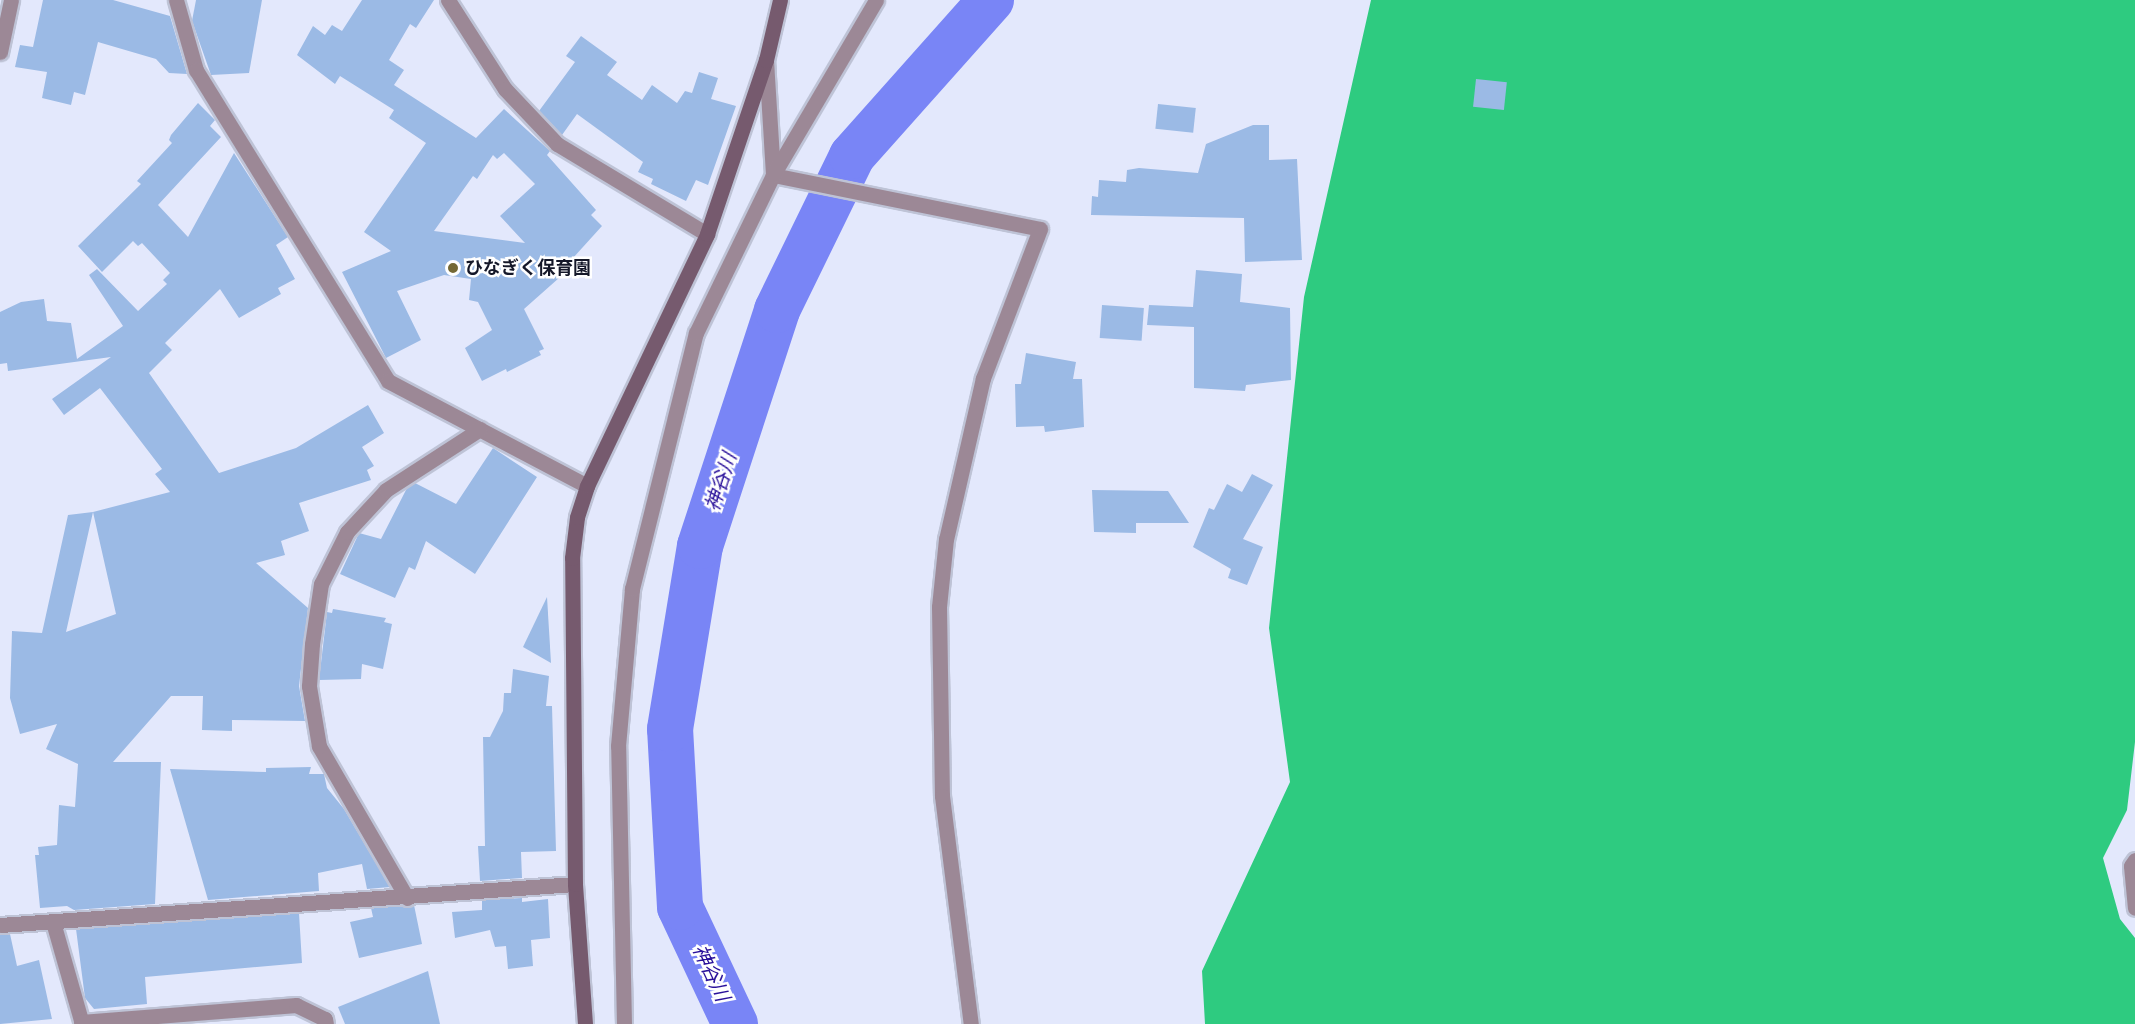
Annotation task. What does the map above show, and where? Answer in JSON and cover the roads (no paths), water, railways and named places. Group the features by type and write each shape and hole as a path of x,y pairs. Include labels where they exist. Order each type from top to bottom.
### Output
{"street":[{"path":"0,52 11,0"},
{"path":"176,0 196,70 388,381 588,486"},
{"path":"448,0 505,89 557,144 707,234"},
{"path":"585,1024 575,884 572,558 577,517 588,486 707,234 766,60 780,0"},
{"path":"624,1024 618,746 632,590 696,333 773,175 876,0"},
{"path":"766,60 773,175"},
{"path":"773,175 1040,229 983,378 946,538 939,607 942,796 971,1024"},
{"path":"407,898 319,746 309,686 312,644 321,584 347,532 386,490 480,429"},
{"path":"2135,860 2132,866 2135,908"},
{"path":"0,925 407,898 575,884"},
{"path":"53,921 82,1023 296,1005 325,1019 326,1024"}],"waterway":[{"name":"神谷川","path":"735,1024 680,907 670,729 700,546 777,310 852,156 991,0"}],"place":[{"name":"ひなぎく保育園","path":"453,268"}]}
